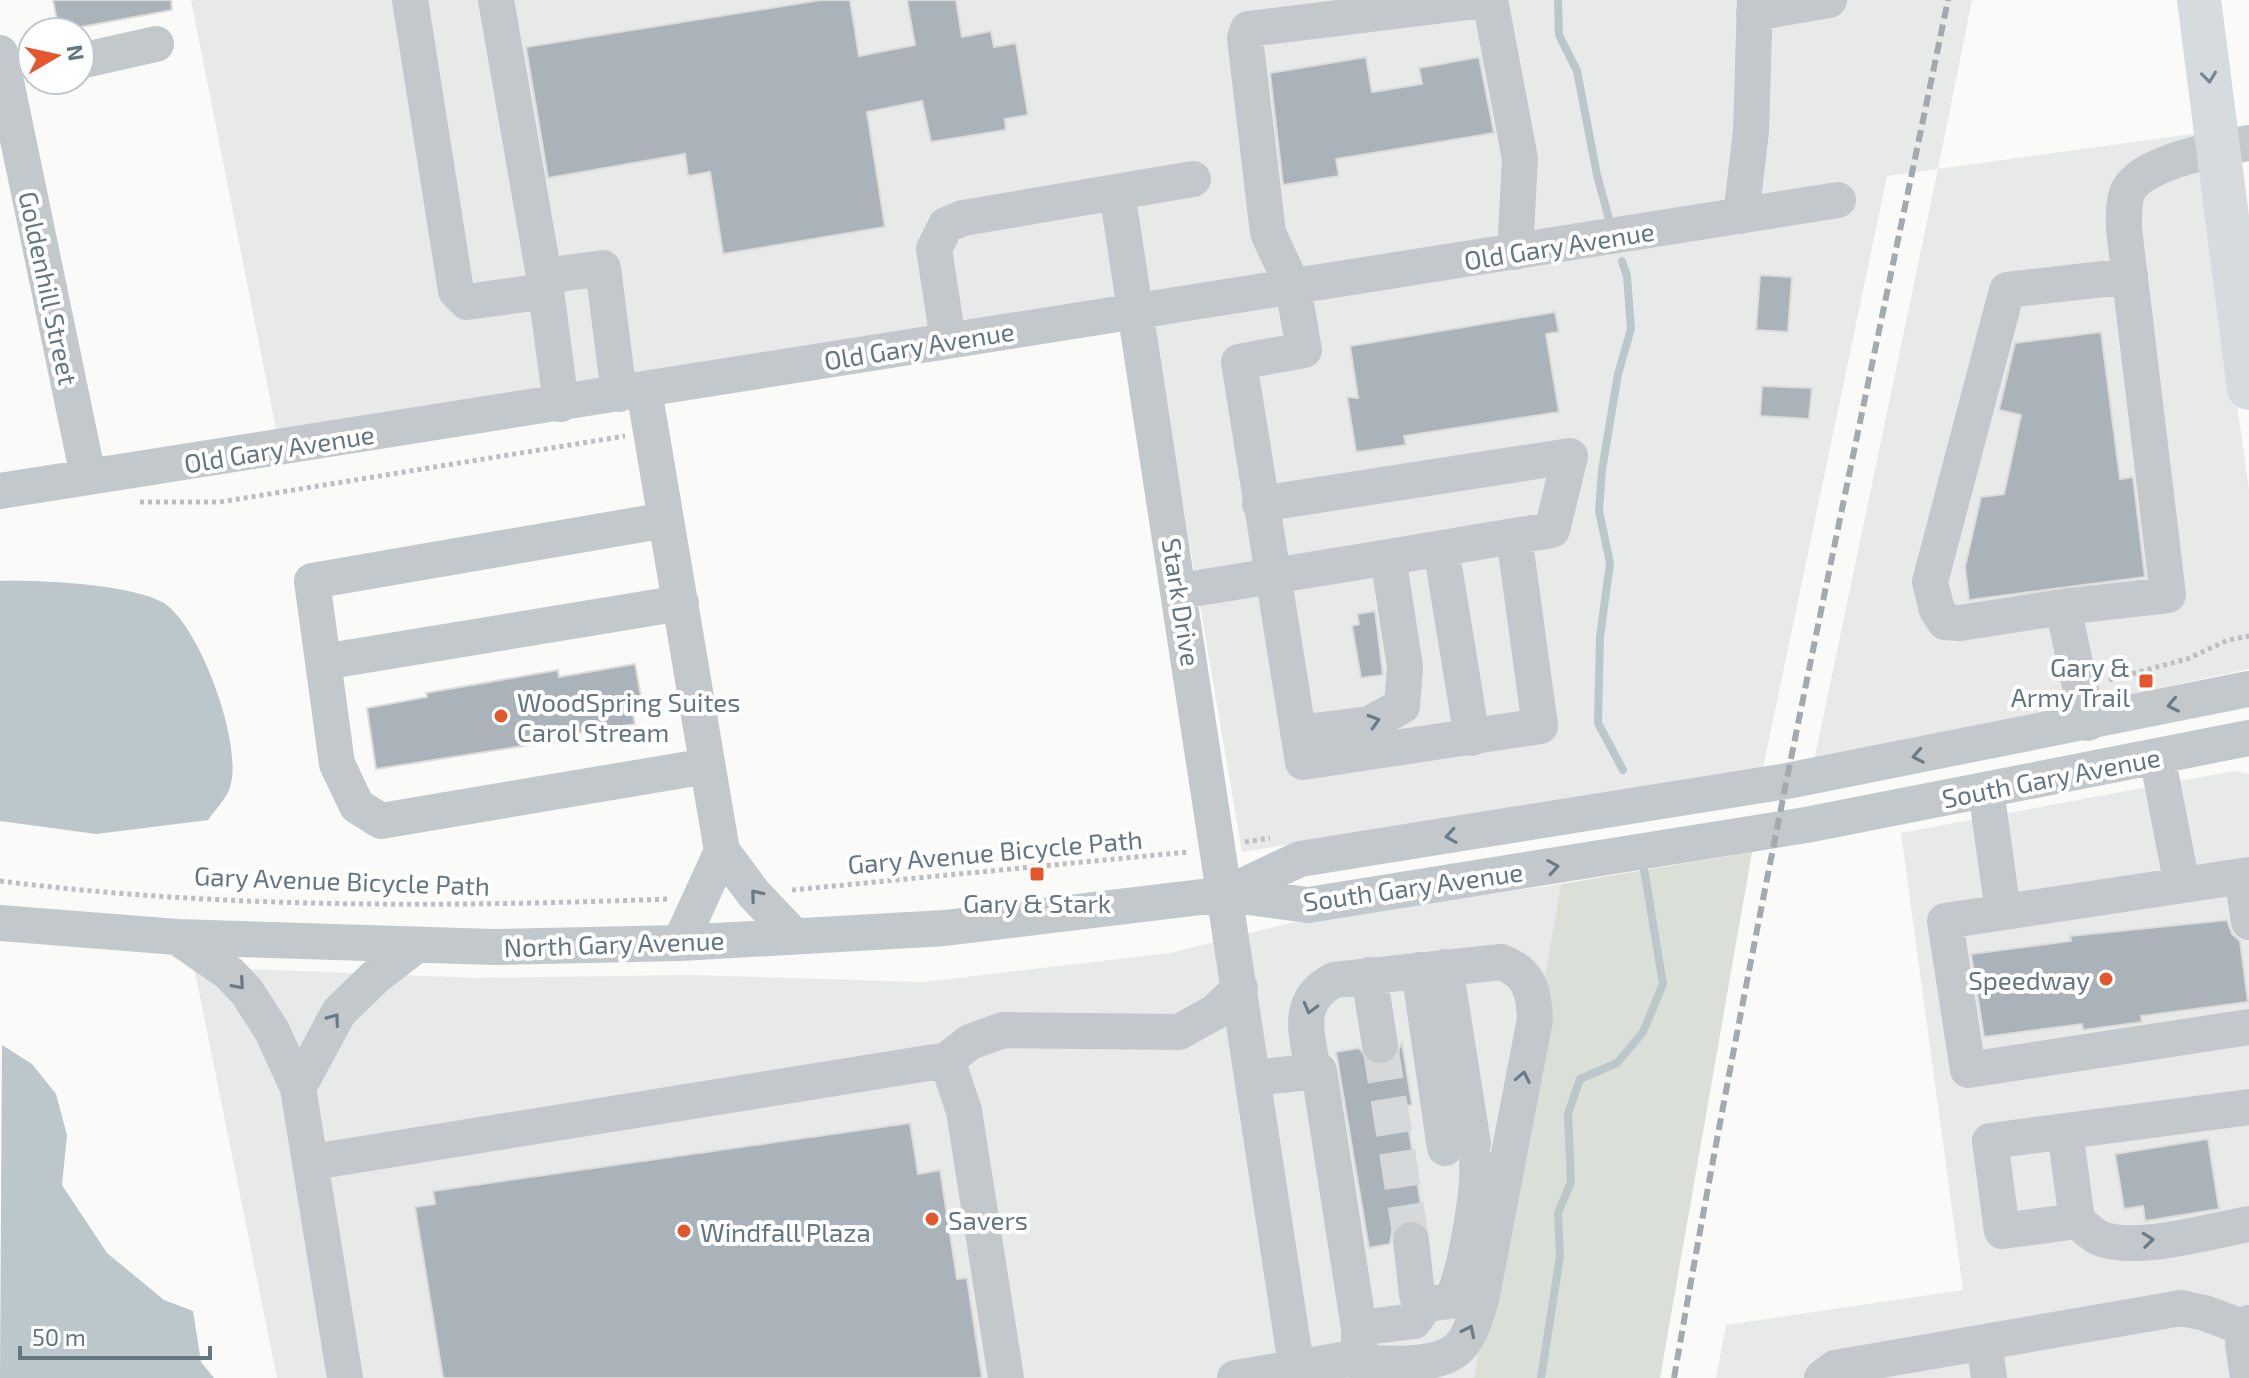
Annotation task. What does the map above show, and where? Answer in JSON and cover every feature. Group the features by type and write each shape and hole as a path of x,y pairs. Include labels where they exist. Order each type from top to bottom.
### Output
{"main road":[{"path":"2199,0 2233,146 2249,388"}],"street":[{"path":"410,0 456,291 467,302 603,268 666,520 722,851 754,894 794,936"},
{"path":"496,0 545,283 561,404"},
{"path":"1514,536 1540,726 1303,762 1239,362 1304,350 1293,287 1268,233 1245,38 1248,29 1488,0 1520,159 1515,252"},
{"path":"1741,216 1751,131 1754,6 1829,0"},
{"path":"96,57 156,44"},
{"name":"Goldenhill Street","path":"12,68 88,476"},
{"path":"2130,276 2007,290 1930,582 1937,610 1945,622 1960,623 2168,595 2130,276 2124,229 2128,190 2140,176 2233,146"},
{"path":"948,340 934,249 946,225 963,218 1193,179"},
{"name":"Stark Drive","path":"1117,192 1298,1373"},
{"name":"Old Gary Avenue","path":"0,491 1838,200"},
{"path":"1180,591 1552,530 1570,456 1260,504"},
{"path":"666,520 312,581 337,764 357,806 381,821 707,766"},
{"path":"1441,548 1472,738"},
{"path":"1298,733 1369,724 1402,706 1405,667 1388,557"},
{"path":"323,662 681,603"},
{"path":"2063,607 2088,723"},
{"name":"South Gary Avenue","path":"1226,894 1300,859 1787,781 2249,689"},
{"name":"South Gary Avenue","path":"1226,894 1308,905 1791,828 2249,738"},
{"path":"2157,756 2182,885"},
{"path":"1986,790 2003,912"},
{"path":"680,943 722,851"},
{"path":"2249,922 2245,875 1945,921 1968,1070 2249,1027"},
{"name":"North Gary Avenue","path":"0,923 177,937 414,947 680,943 945,928 1226,894"},
{"path":"177,937 229,973 247,992 268,1022 298,1088 313,1162 345,1378"},
{"path":"298,1088 339,1012 375,977 414,947"},
{"path":"1501,962 1526,975 1532,989 1535,1019 1473,1323 1454,1352 1426,1369 1390,1365 1355,1356 1316,1071 1307,1030 1310,1001 1316,990 1334,980 1501,962"},
{"path":"1235,1378 1298,1373 1355,1356 1414,1321 1426,1304 1451,1301 1458,1290 1470,1221 1432,968"},
{"path":"1363,975 1380,1045"},
{"path":"313,1162 947,1060 970,1042 1003,1030 1179,1032 1215,1012 1240,988"},
{"path":"947,1060 964,1111 1006,1378"},
{"path":"1253,1078 1316,1071"},
{"path":"2077,1221 2002,1231 1990,1141 2249,1107"},
{"path":"2065,1131 2077,1221 2099,1238 2118,1243 2148,1241 2249,1224"},
{"path":"1411,1240 1417,1295 1426,1304"},
{"path":"1822,1378 1835,1368 2181,1308 2248,1348"},
{"path":"1984,1342 1989,1378"}],"path":[{"path":"132,502 220,502 630,436"},
{"path":"2100,683 2187,659 2228,640 2249,636"},
{"name":"Gary Avenue Bicycle Path","path":"781,891 1179,853"},
{"name":"Gary Avenue Bicycle Path","path":"0,881 328,905 450,907 684,899"}],"shaded area":[{"path":"191,0 1972,0 1938,169 1887,176 1763,768 1242,852 1147,293 277,434"},
{"path":"2199,133 2249,490 2249,669 1814,761 1938,169"},
{"path":"0,581 60,582 128,591 162,602 176,614 204,659 216,688 231,746 233,771 229,790 208,820 96,834 0,821"},
{"path":"2234,771 2249,774 2249,1378 1716,1378 1726,1325 1963,1290 1901,833"},
{"path":"1752,852 1660,1378 1474,1378 1561,884"},
{"path":"1561,884 1474,1378 277,1378 194,967 477,978 690,975 923,982 1170,953 1290,923"},
{"path":"2,1045 32,1064 56,1094 67,1135 62,1185 107,1253 164,1300 193,1311 201,1362 214,1378 0,1378"}],"building":[{"path":"53,0 171,0 172,10 96,24 96,16 56,16"},
{"path":"821,0 850,0 859,56 915,45 907,0 956,0 962,37 991,31 994,47 1016,43 1028,115 1005,119 1006,130 931,142 922,101 867,112 885,227 723,254 710,172 688,176 685,154 548,178 526,47"},
{"path":"1366,57 1372,92 1422,84 1419,68 1479,57 1494,133 1336,159 1339,176 1283,185 1270,73"},
{"path":"1760,275 1792,277 1788,332 1756,330"},
{"path":"1555,312 1559,332 1546,334 1559,412 1404,436 1406,445 1356,452 1347,397 1358,398 1350,346"},
{"path":"2101,332 2120,479 2133,477 2145,577 1969,600 1965,567 1981,497 2004,494 2021,415 1999,410 2015,343"},
{"path":"1762,386 1812,388 1809,419 1760,416"},
{"path":"1375,611 1383,675 1361,678 1352,626 1359,624 1357,614"},
{"name":"WoodSpring Suites Carol Stream","path":"635,664 642,702 631,704 635,724 567,735 568,739 376,769 367,708 427,697 426,693 558,670 559,677"},
{"name":"Speedway","path":"2227,920 2232,934 2240,941 2248,1002 2141,1016 2142,1022 2083,1030 2082,1024 1984,1037 1971,954 2071,941 2070,936"},
{"path":"1402,1042 1412,1105 1405,1106 1424,1224 1410,1219 1399,1223 1392,1232 1390,1244 1369,1248 1336,1052 1359,1048 1372,1064 1384,1066 1394,1061"},
{"name":"Windfall Plaza","path":"910,1123 918,1174 940,1170 957,1279 967,1278 982,1378 443,1378 415,1207 435,1204 433,1191"},
{"path":"2208,1139 2219,1209 2145,1221 2143,1206 2124,1209 2115,1154"}],"waterway":[{"path":"1558,0 1559,35 1577,71 1597,175 1609,219"},
{"path":"1622,261 1627,276 1631,329 1618,374 1602,470 1599,511 1610,563 1600,637 1598,723 1623,770"},
{"path":"1541,1378 1560,1256 1558,1213 1571,1182 1568,1114 1580,1079 1617,1063 1643,1032 1663,984 1643,863"}],"tunnel":[{"path":"1380,1045 1411,1240"}],"railway":[{"path":"1674,1378 1771,860 1948,0"}],"place":[{"name":"Gary & Army Trail","path":"2146,681"},
{"name":"WoodSpring Suites Carol Stream","path":"501,716"},
{"name":"Gary & Stark","path":"1037,874"},
{"name":"Speedway","path":"2106,979"},
{"name":"Savers","path":"932,1219"},
{"name":"Windfall Plaza","path":"684,1231"}]}
